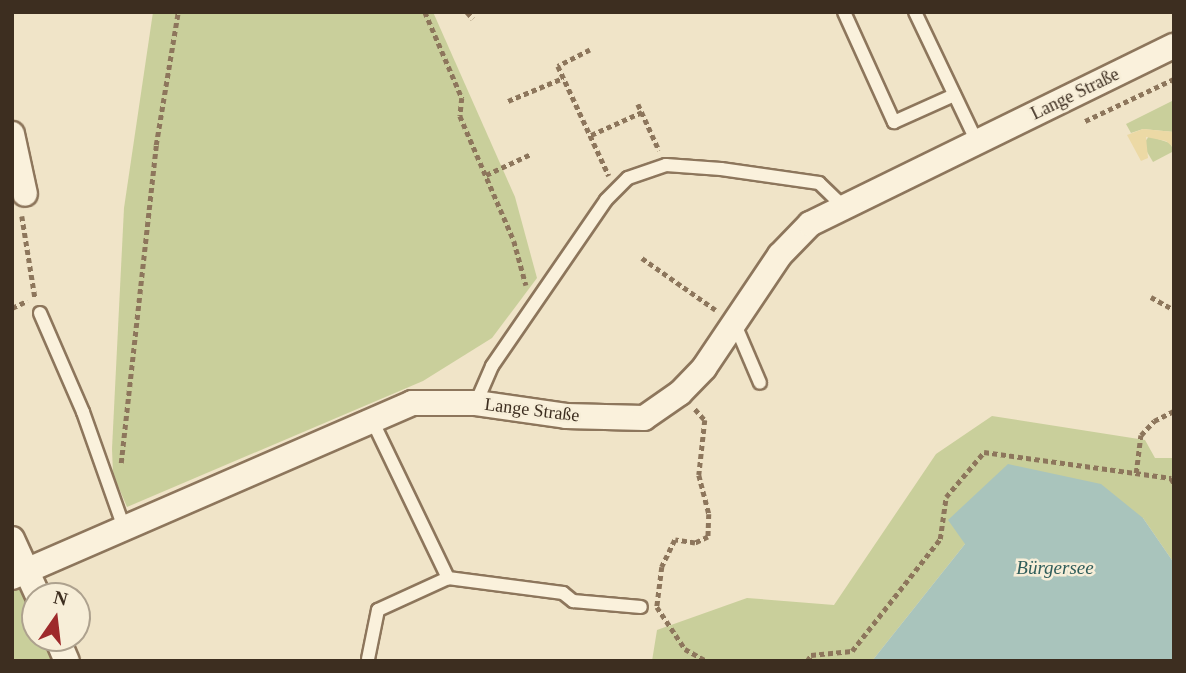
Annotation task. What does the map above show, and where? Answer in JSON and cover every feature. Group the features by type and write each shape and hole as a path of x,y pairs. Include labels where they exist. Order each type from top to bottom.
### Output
{"street":[{"name":"Lange Straße","path":"20,573 370,418 412,403 476,403 566,416 644,418 680,393 704,368 780,255 810,224 1174,46"},
{"path":"12,134 25,194"},
{"path":"12,539 20,573"}],"lane":[{"path":"844,12 894,122 954,95"},
{"path":"915,12 977,142"},
{"path":"476,403 492,366 616,190 628,177 666,165 819,183 844,206"},
{"path":"40,313 83,412 124,528"},
{"path":"734,322 760,383"},
{"path":"370,418 448,578"},
{"path":"368,659 378,610 448,578 563,593 573,601 641,607"}],"path":[{"path":"120,467 142,255 178,12"},
{"path":"425,12 462,98 460,116 521,265"},
{"path":"467,12 473,19"},
{"path":"590,50 558,66 616,190"},
{"path":"508,101 563,78"},
{"path":"1085,121 1174,79"},
{"path":"638,104 666,165"},
{"path":"590,135 642,112"},
{"path":"486,175 531,154"},
{"path":"12,308 35,298 22,211 25,194"},
{"path":"642,258 734,322"},
{"path":"1151,297 1174,310"},
{"path":"680,393 705,420 699,475 709,514 708,537 695,543 675,540 662,567 657,607 685,649 707,661"},
{"path":"1136,473 1141,435 1154,421 1174,411"},
{"path":"807,661 811,656 852,651 940,539 946,498 984,452 1171,478 1174,484"}],"green space":[{"path":"153,12 433,12 515,197 537,278 492,338 423,381 127,507 113,474 112,449 124,208"},
{"path":"1174,100 1174,132 1143,129 1131,133 1126,124"},
{"path":"1149,136 1170,143 1174,151 1153,162 1143,145"},
{"path":"992,416 1145,440 1155,458 1174,458 1174,563 1143,518 965,544 872,661 652,661 657,630 747,598 834,605 936,454"},
{"path":"19,588 21,592 21,652 50,652 54,661 12,661 12,591"}],"sand":[{"path":"1143,129 1174,132 1174,148 1166,141 1146,137 1148,158 1141,161 1127,135"}],"water":[{"name":"Bürgersee","path":"1008,464 1101,484 1143,518 1174,563 1174,661 872,661 965,544 948,520"}]}
